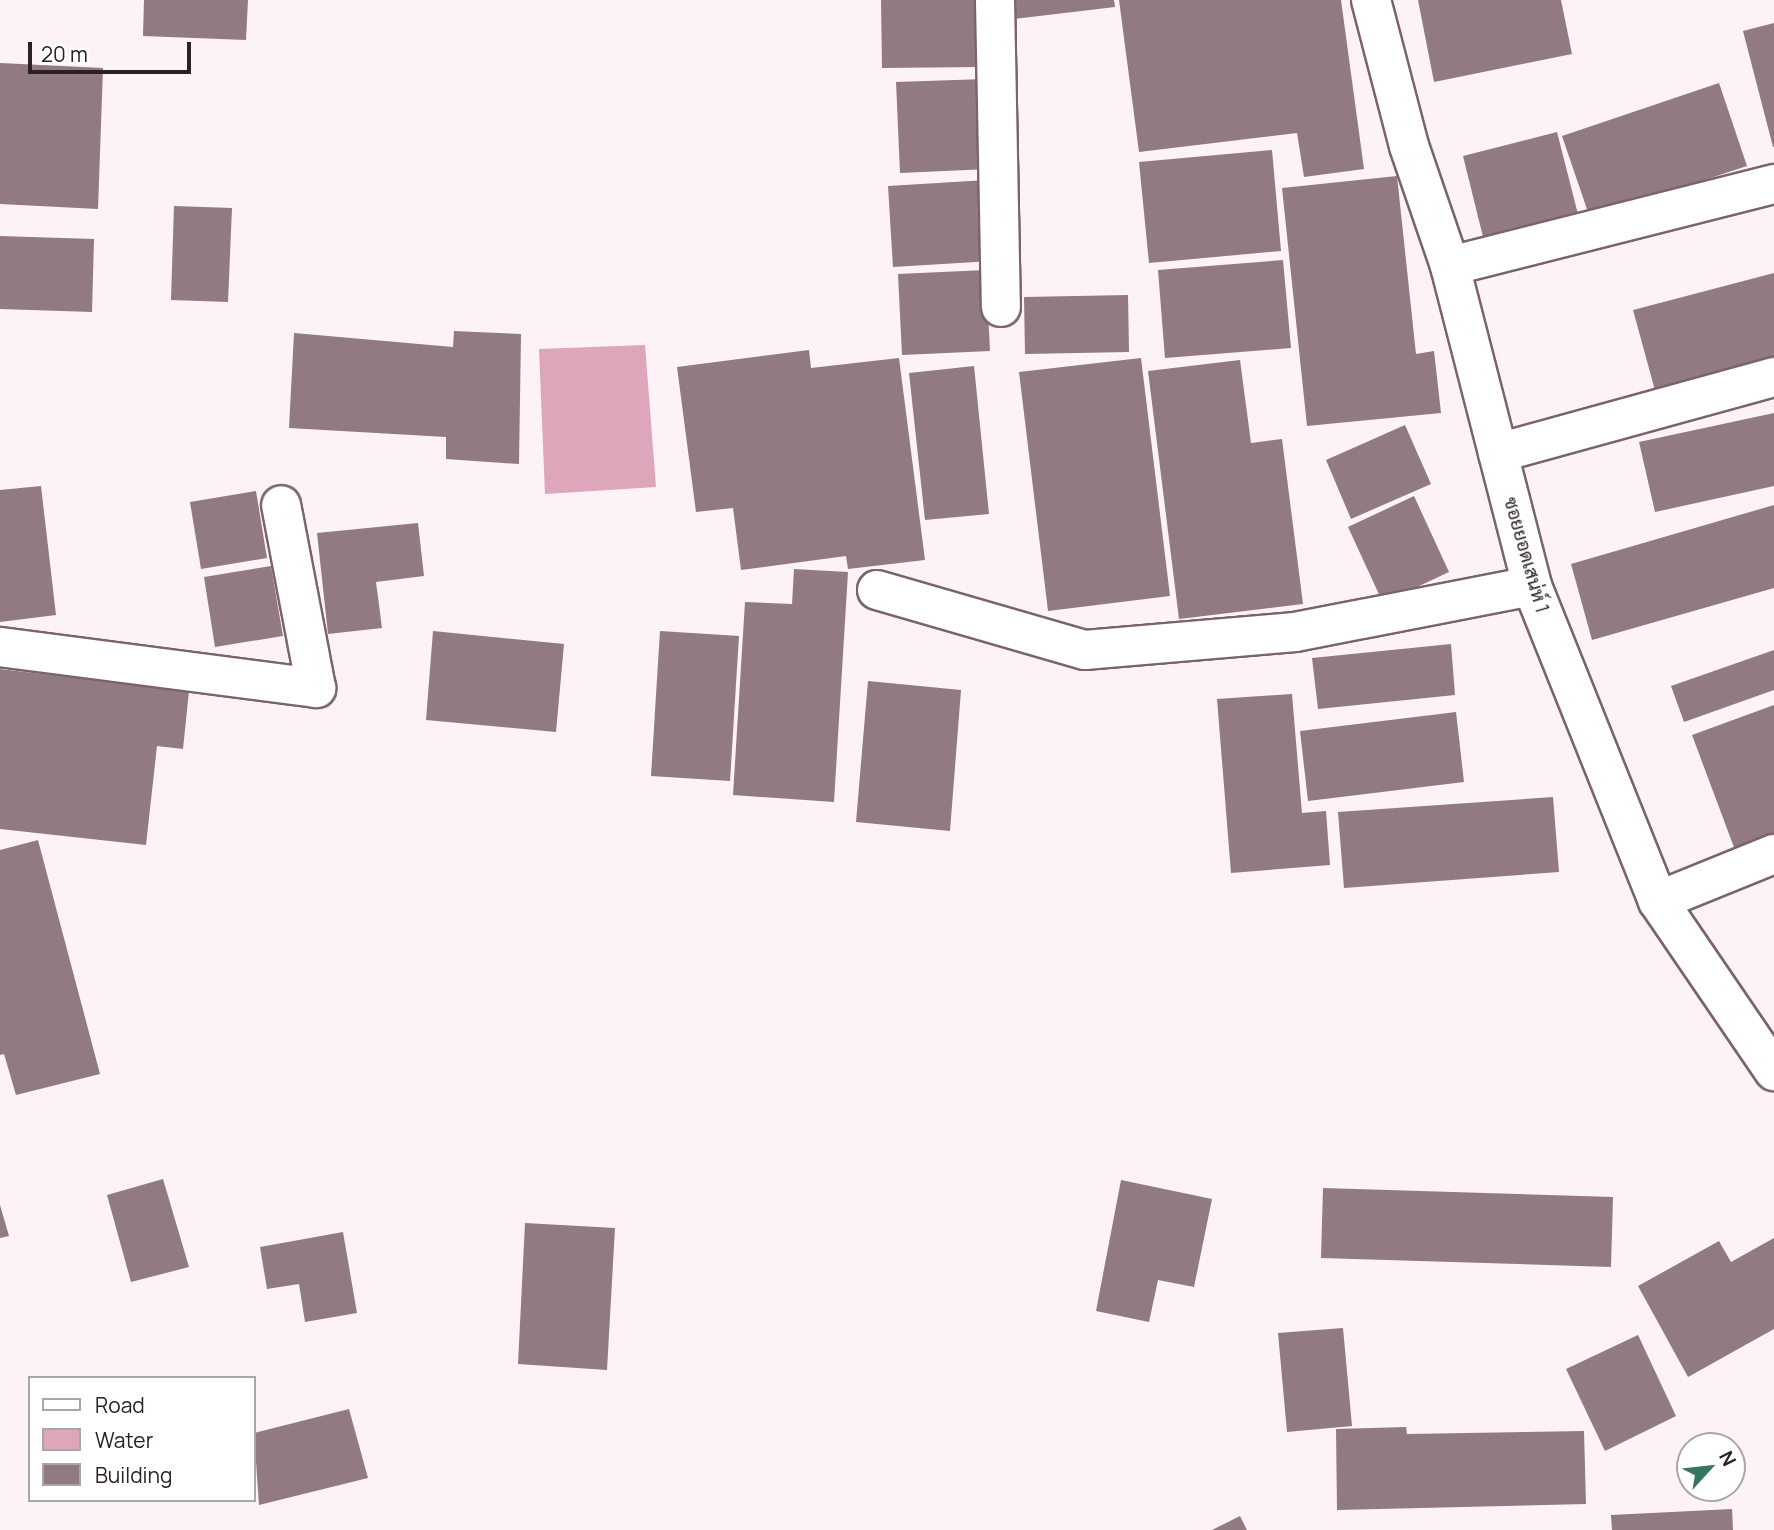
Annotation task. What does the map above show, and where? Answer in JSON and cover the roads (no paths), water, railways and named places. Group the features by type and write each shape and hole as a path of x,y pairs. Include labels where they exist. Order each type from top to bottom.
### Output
{"street":[{"path":"995,0 1001,307"},
{"name":"ซอยยอดเสน่ห์ 1","path":"1371,0 1409,146 1450,266 1532,586 1658,901 1774,1071"},
{"path":"1450,266 1774,184"},
{"path":"1498,453 1774,377"},
{"path":"0,647 316,688 281,505"},
{"path":"877,590 1085,650 1294,632 1532,586"},
{"path":"1658,901 1774,854"}],"water":[{"path":"645,345 656,487 545,494 539,349"}]}
